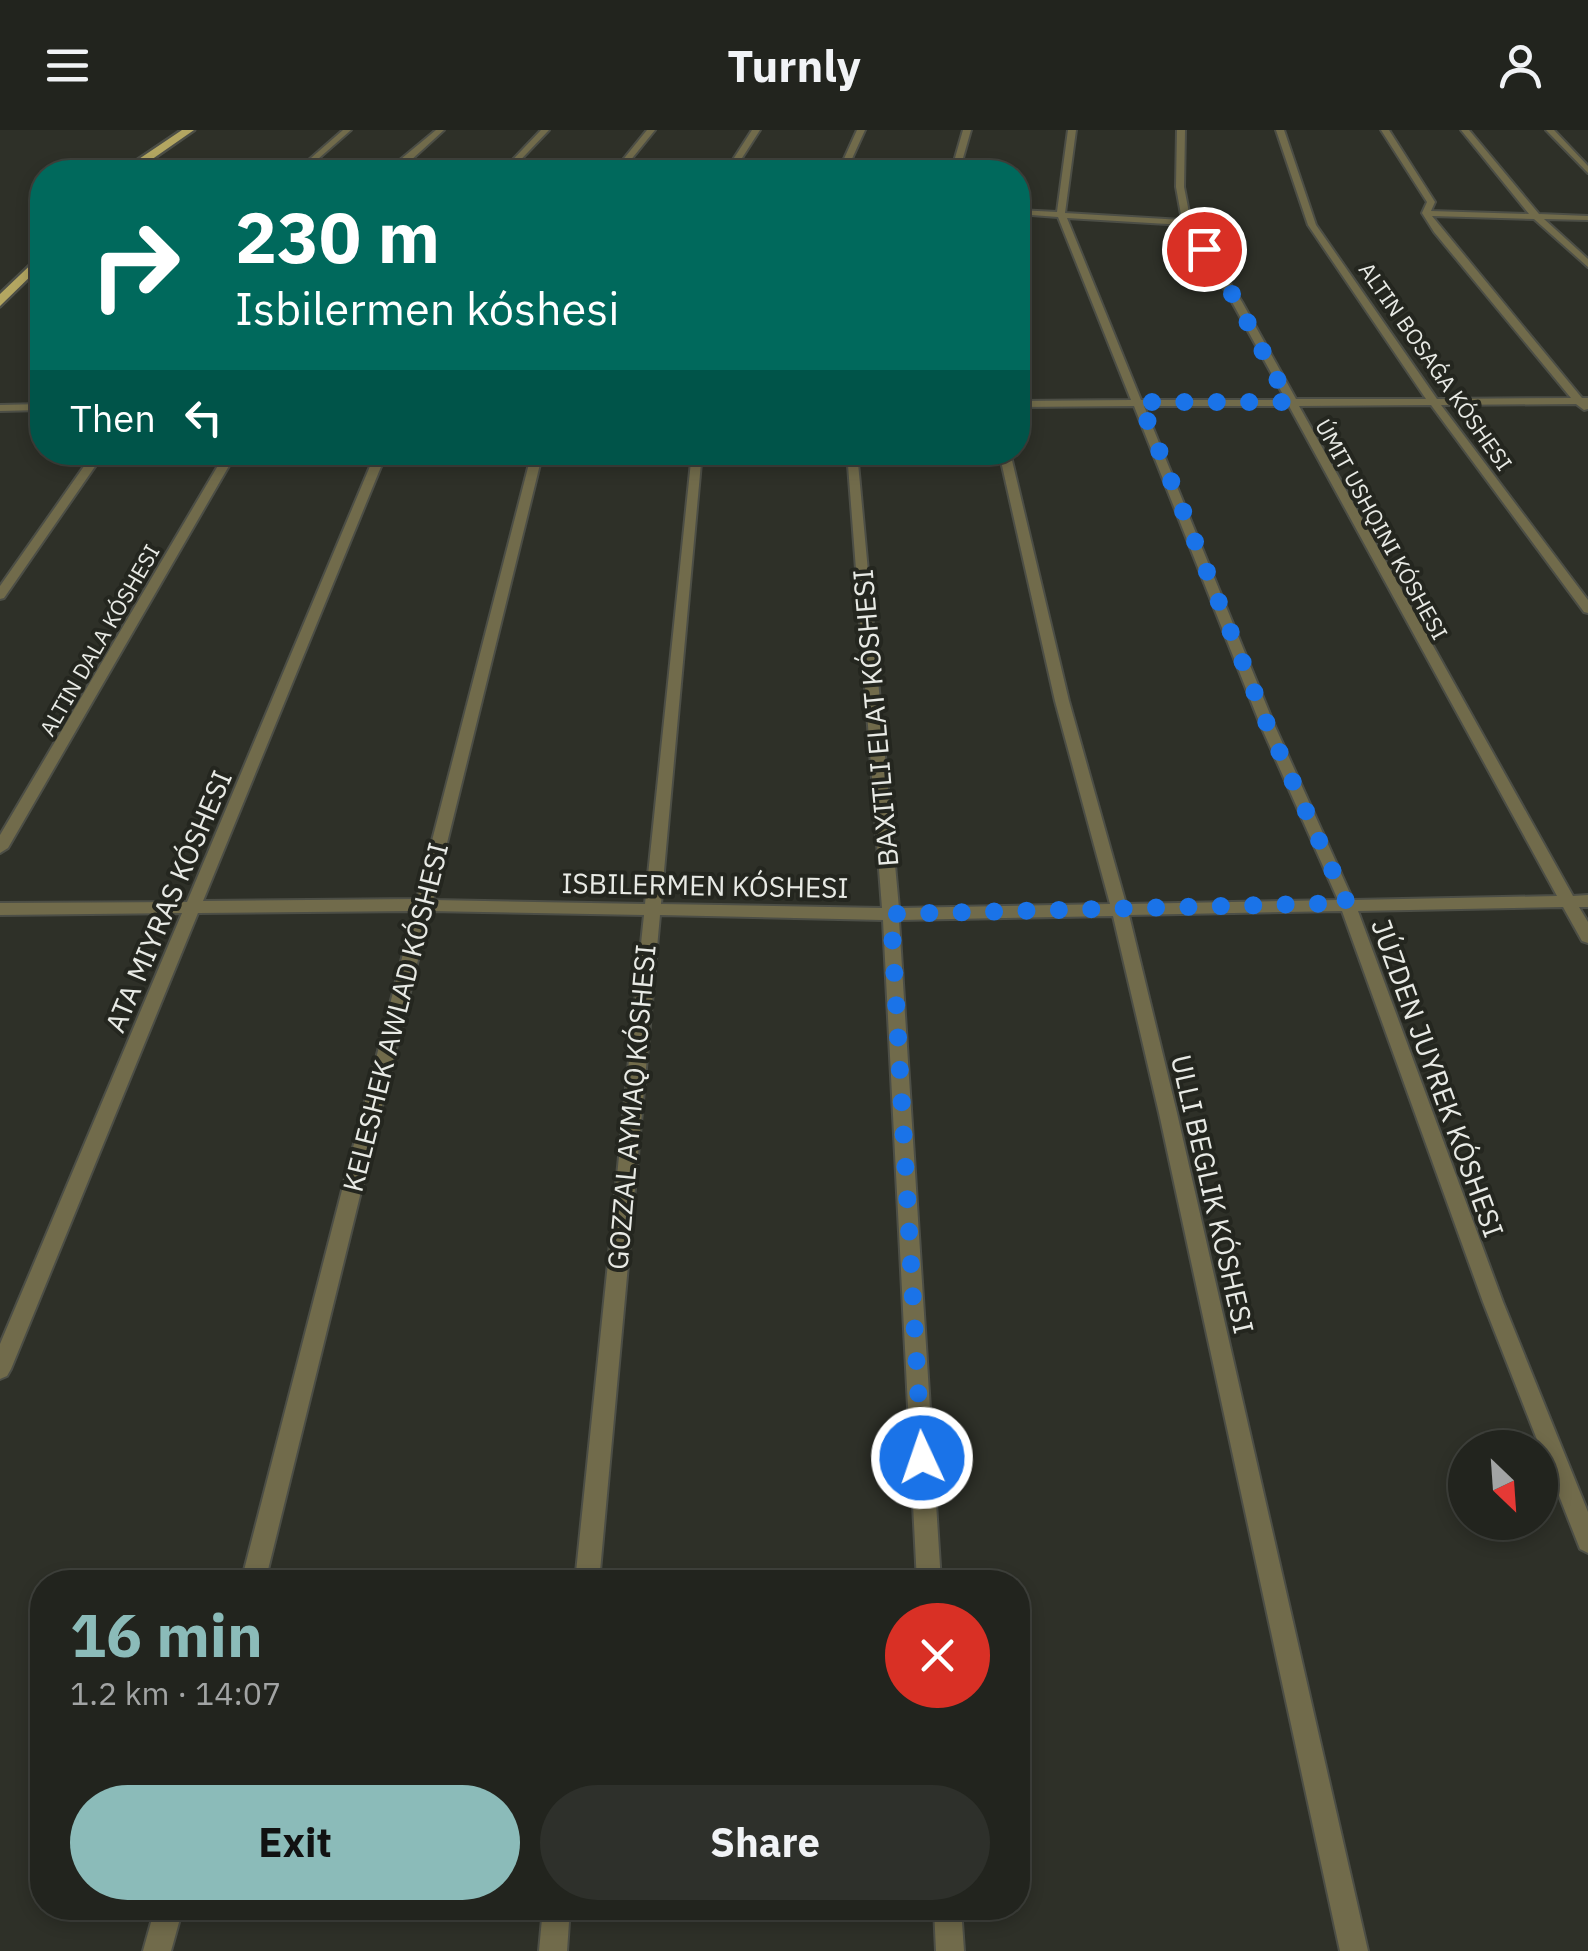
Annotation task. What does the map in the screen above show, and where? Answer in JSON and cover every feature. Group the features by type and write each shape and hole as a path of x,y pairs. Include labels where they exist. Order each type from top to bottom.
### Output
{"main road":[{"path":"140,160 165,130"},
{"path":"145,160 188,130"},
{"path":"0,302 30,271"}],"street":[{"path":"312,160 348,130"},
{"path":"406,160 440,130"},
{"path":"517,160 545,130"},
{"path":"627,160 651,130"},
{"path":"737,160 756,130"},
{"path":"847,160 861,130"},
{"path":"959,160 966,130"},
{"path":"1061,214 1072,130"},
{"path":"1181,130 1180,187 1187,223 1237,302 1588,936"},
{"path":"1280,130 1312,225 1433,401 1588,610"},
{"path":"1385,130 1431,202 1426,213"},
{"path":"1465,130 1537,216 1588,264"},
{"path":"1550,130 1588,171"},
{"path":"1030,213 1187,223"},
{"path":"1426,213 1588,218"},
{"path":"1426,213 1588,411"},
{"name":"JÚZDEN JUYREK KÓSHESI","path":"1061,214 1267,724 1347,903 1493,1302 1588,1540"},
{"path":"1030,404 1583,402"},
{"path":"0,408 30,407"},
{"path":"0,595 91,465"},
{"path":"0,848 224,465"},
{"name":"ATA MIYRAS KÓSHESI","path":"0,1369 377,465"},
{"name":"KELESHEK AWLAD KÓSHESI","path":"256,1570 535,465"},
{"name":"GOZZAL AYMAQ KÓSHESI","path":"588,1570 650,908 697,465"},
{"path":"853,465 891,914 928,1570"},
{"path":"1007,465 1062,700 1119,909 1354,1951"},
{"name":"ISBILERMEN KÓSHESI","path":"0,909 421,906 891,914 1588,901"},
{"path":"158,1951 166,1920"},
{"path":"552,1951 555,1920"},
{"path":"949,1920 950,1951"}],"route":[{"path":"922,1458 891,914 1347,903 1267,724 1140,402 1289,402 1237,302 1204,249"}]}
